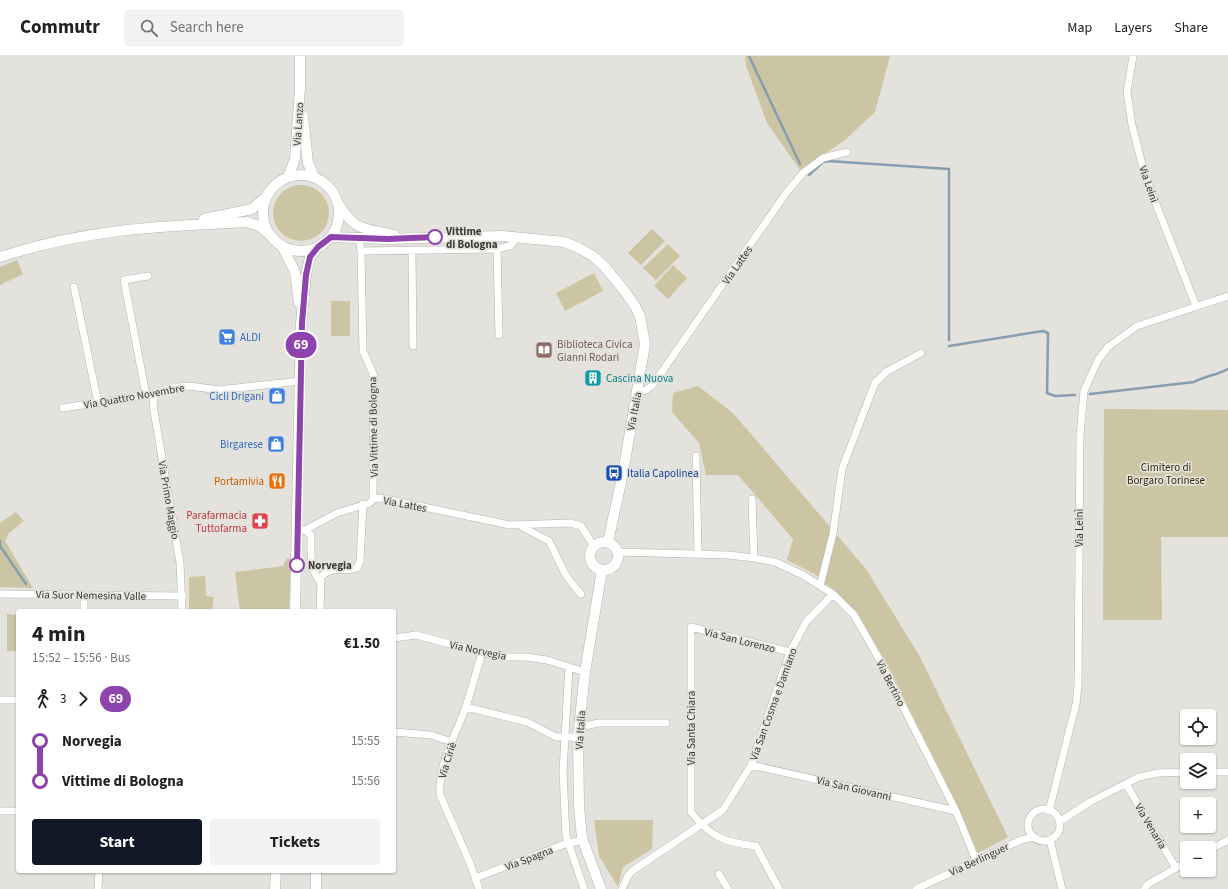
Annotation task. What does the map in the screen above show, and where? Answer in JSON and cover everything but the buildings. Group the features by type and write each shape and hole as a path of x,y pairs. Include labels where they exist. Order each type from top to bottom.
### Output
{"street":[{"path":"300,56 300,88"},
{"name":"Via Leinì","path":"1133,56 1127,92 1132,126 1145,176 1196,306"},
{"name":"Via Lanzo","path":"300,88 308,163 314,176"},
{"name":"Via Lanzo","path":"288,177 295,159 300,88"},
{"name":"Via Lattes","path":"638,391 644,391 652,386 786,193 804,173 823,158 847,152"},
{"path":"165,226 252,209 266,197 279,181 288,177 305,174 314,176 330,187 339,205 339,222 331,237 318,247 310,257 306,275 302,323 300,381 301,530 295,609"},
{"path":"266,197 263,216 270,235"},
{"name":"Via Italia","path":"339,205 349,219 361,228 407,238"},
{"path":"0,258 46,243 76,236 165,226 247,222 259,226 282,246 289,249 304,251 318,247"},
{"path":"361,250 497,250 510,246 517,236"},
{"name":"Via Italia","path":"331,237 407,238 517,236 564,242 579,248 604,266 630,297 640,316 645,339 645,354 623,473 608,542"},
{"name":"Via Vittime di Bologna","path":"359,238 361,250 362,351 374,376 373,499"},
{"path":"282,246 294,272 302,323"},
{"path":"497,250 499,334"},
{"path":"412,251 413,346"},
{"path":"146,394 124,280 148,276"},
{"path":"74,287 98,403"},
{"name":"Via Leinì","path":"1049,811 1076,704 1078,686 1080,435 1084,391 1098,360 1108,347 1121,336 1137,326 1228,296"},
{"path":"820,586 833,534 842,469 875,383 886,372 921,353"},
{"name":"Via Quattro Novembre","path":"63,408 98,403 184,386 219,390 300,381"},
{"name":"Via Primo Maggio","path":"158,392 154,398 153,405 180,563 183,596 182,609"},
{"path":"696,456 698,554"},
{"name":"Via Lattes","path":"301,530 336,513 370,503 373,499 385,499 510,525 570,524 581,526 586,531 594,546"},
{"path":"752,499 754,558"},
{"path":"320,609 321,577 327,571 333,569 357,568 360,561 363,504"},
{"name":"Via Lattes","path":"520,526 549,541 560,568 569,582 581,594"},
{"path":"301,530 311,535 312,567 314,575 320,582"},
{"path":"600,542 608,542 614,546 619,557 615,565 607,570 602,570 595,566 590,559 591,550 600,542"},
{"name":"Via Bertino","path":"618,552 698,554 754,558 775,562 803,575 833,594 854,615 874,650 956,812 976,860"},
{"name":"Via Italia","path":"601,889 583,840 579,806 578,737 585,672 602,570"},
{"name":"Via Suor Nemesina Valle","path":"0,594 183,596"},
{"name":"Via San Cosma e Damiano","path":"622,889 632,871 723,810 751,765 790,652 806,622 833,594"},
{"path":"84,595 84,609"},
{"name":"Via San Lorenzo","path":"691,627 790,652"},
{"name":"Via Santa Chiara","path":"691,627 691,812 701,824"},
{"name":"Via Norvegia","path":"396,638 416,635 500,656 526,656 547,660 585,672"},
{"name":"Via Ciriè","path":"479,889 440,795 441,773 466,707 482,652"},
{"name":"Via Italia","path":"569,667 563,771 568,844 584,889"},
{"path":"0,700 16,700"},
{"path":"466,707 527,722 556,737 578,737"},
{"path":"579,726 599,723 666,723"},
{"path":"396,732 430,735 452,742"},
{"name":"Via San Giovanni","path":"751,765 956,812"},
{"path":"1059,822 1090,802 1139,777 1158,772 1180,772"},
{"path":"1216,772 1228,772"},
{"name":"Via Venaria","path":"1126,784 1176,868"},
{"path":"0,811 16,811"},
{"path":"1039,811 1049,811 1054,813 1059,822 1059,830 1050,840 1041,841 1033,837 1028,825 1031,816 1039,811"},
{"path":"701,824 721,839 735,844 756,846 779,889"},
{"path":"1021,840 1029,830"},
{"name":"Via Berlinguer","path":"916,889 976,860 1021,840 1033,837"},
{"name":"Via Spagna","path":"475,878 568,844 583,840"},
{"path":"1050,840 1062,889"},
{"path":"1216,846 1228,840"},
{"path":"1144,889 1148,884 1180,866"},
{"path":"98,889 99,873"},
{"path":"277,873 277,889"},
{"path":"315,873 315,889"},
{"path":"720,874 728,889"}],"green space":[{"path":"745,56 890,56 875,112 844,141 800,170 767,123 746,66"},
{"path":"301,185 312,187 321,193 327,202 329,213 327,224 321,233 312,239 301,241 290,239 281,233 275,224 273,213 275,202 281,193 290,187"},
{"path":"652,229 665,241 641,265 628,253"},
{"path":"668,244 680,256 656,280 643,268"},
{"path":"17,260 23,274 0,285 0,267"},
{"path":"673,265 687,278 668,299 654,286"},
{"path":"594,273 603,291 565,311 556,293"},
{"path":"331,301 350,301 350,336 331,336"},
{"path":"698,386 733,413 866,569 919,655 1008,837 978,853 943,777 888,666 857,612 816,575 787,560 793,539 738,475 706,475 699,443 672,412 673,393"},
{"name":"Cimitero di Borgaro Torinese","path":"1104,409 1228,410 1228,537 1161,537 1162,620 1103,620"},
{"path":"16,512 24,521 9,533 5,541 33,588 0,587 0,523"},
{"path":"287,558 291,559 289,609 240,609 235,572 283,566"},
{"path":"205,576 206,596 214,597 212,609 189,609 189,577"},
{"path":"7,614 16,615 16,651 7,651"},
{"path":"594,820 653,820 652,849 623,867 618,887 599,856"}],"waterway":[{"path":"749,56 800,164"},
{"path":"809,175 823,162 828,161 949,169 949,340"},
{"path":"949,346 1043,331 1048,333 1047,393 1055,396 1075,395"},
{"path":"1090,394 1194,382 1228,369"},
{"path":"0,541 0,546 26,584"}],"bus line":[{"name":"69","path":"297,565 302,323 306,275 310,257 318,247 331,237 388,239 435,237"}],"place":[{"name":"Vittime di Bologna","path":"435,237"},
{"name":"ALDI","path":"227,337"},
{"name":"Biblioteca Civica Gianni Rodari","path":"544,350"},
{"name":"Cascina Nuova","path":"593,378"},
{"name":"Cicli Drigani","path":"277,396"},
{"name":"Birgarese","path":"276,444"},
{"name":"Italia Capolinea","path":"614,473"},
{"name":"Portamivia","path":"277,481"},
{"name":"Parafarmacia Tuttofarma","path":"260,521"},
{"name":"Norvegia","path":"297,565"}]}
